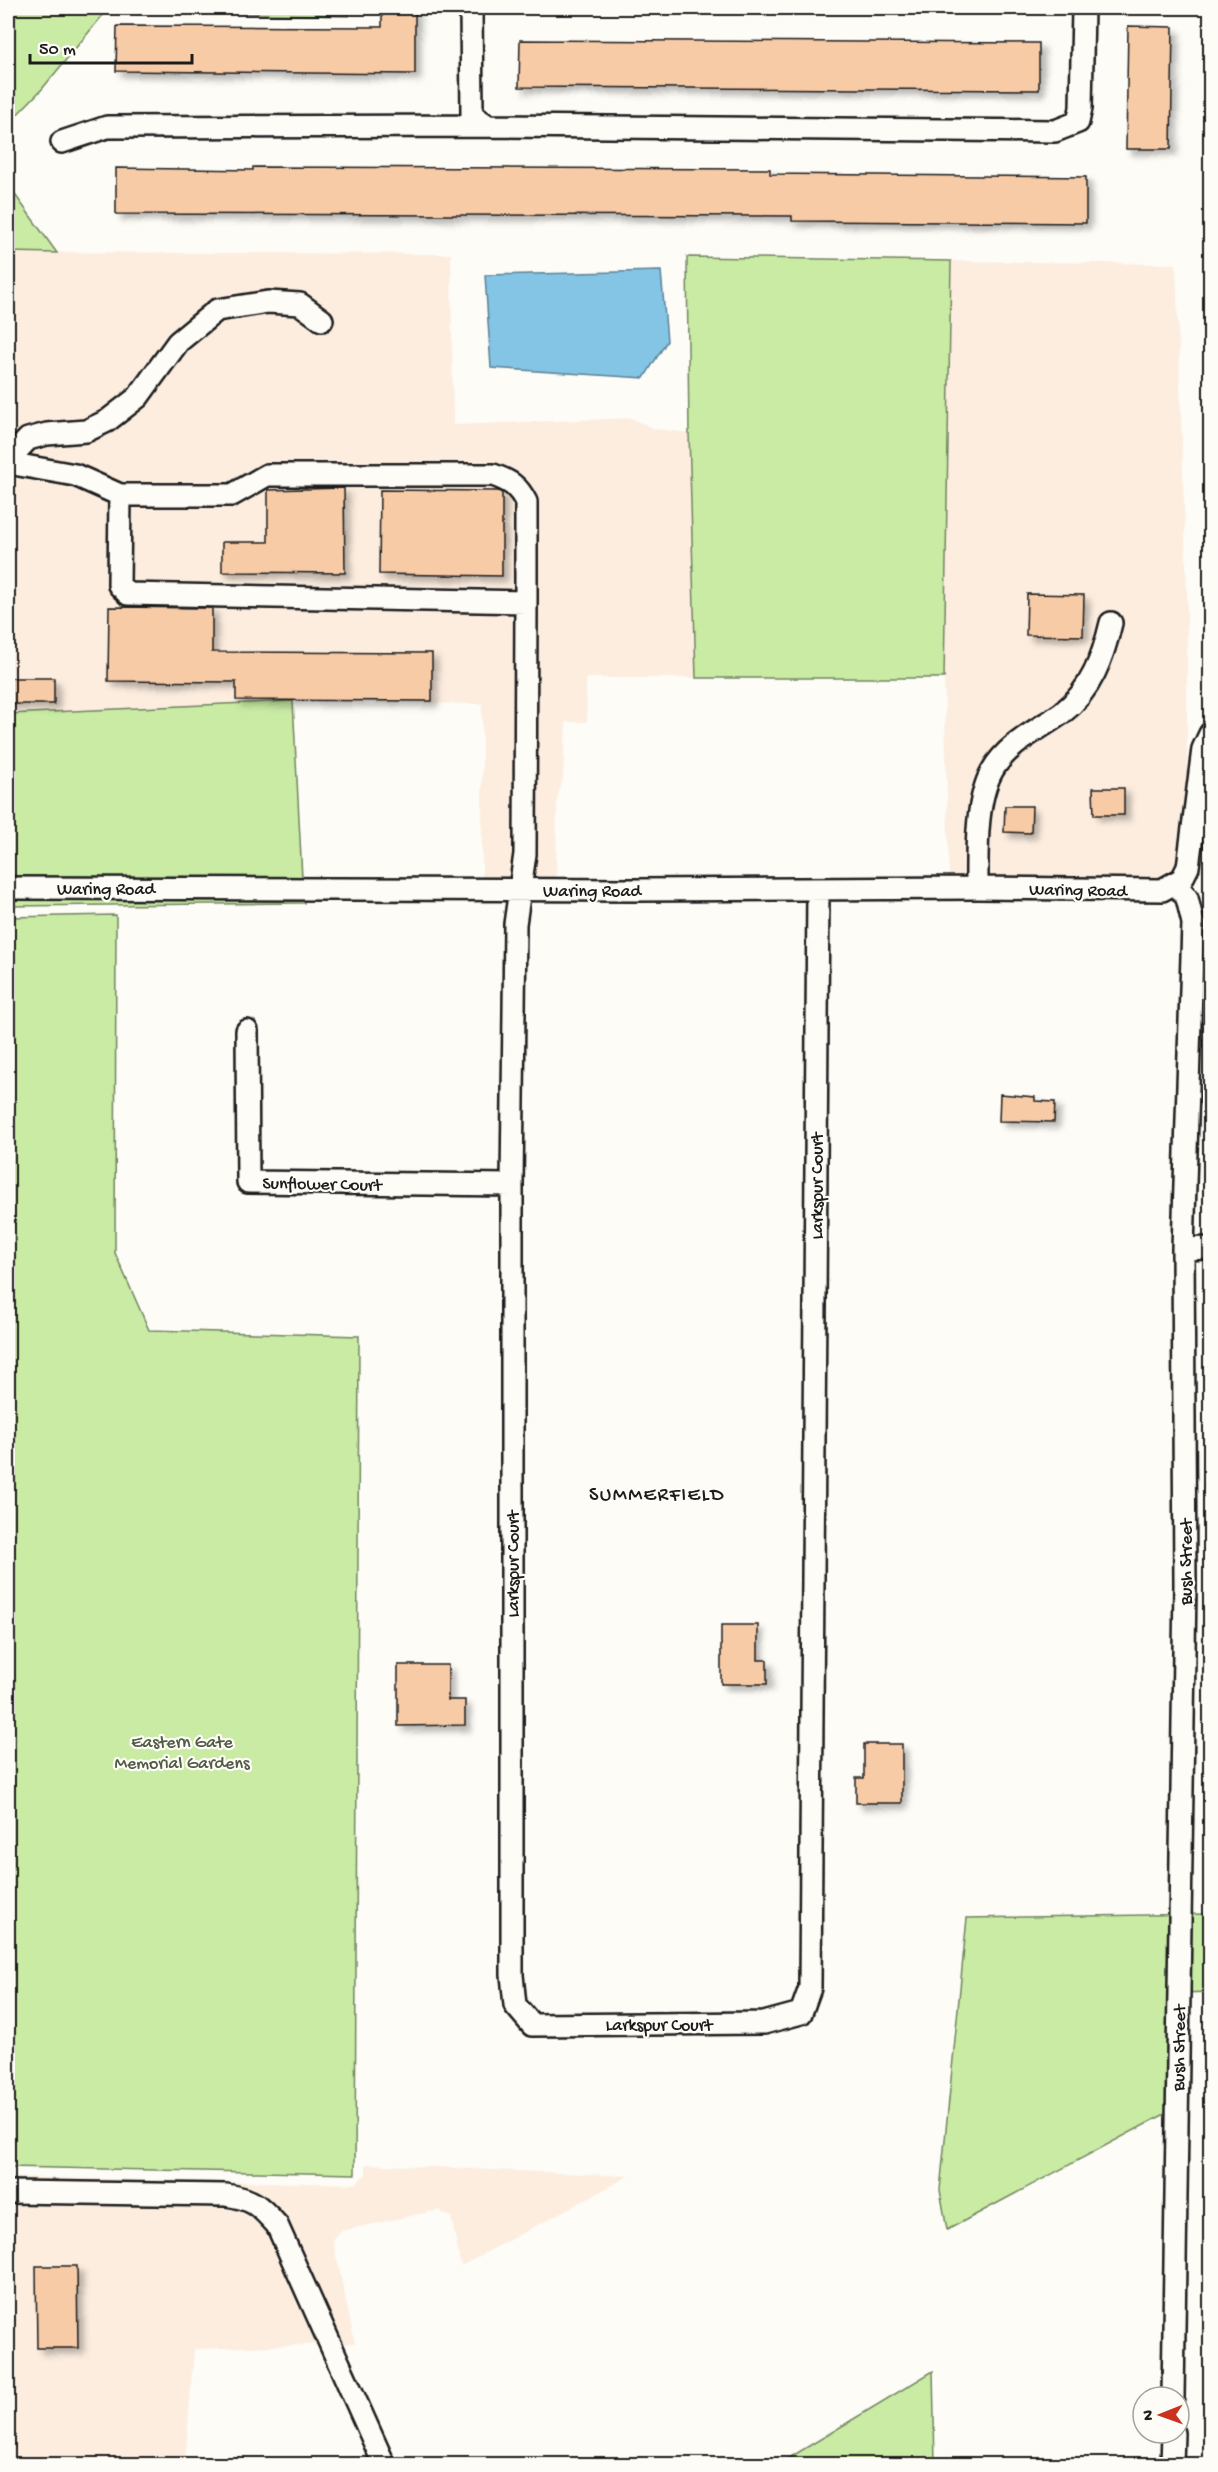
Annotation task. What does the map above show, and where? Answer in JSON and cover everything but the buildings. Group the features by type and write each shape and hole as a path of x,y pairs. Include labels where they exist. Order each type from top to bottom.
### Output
{"street":[{"path":"471,8 472,115 488,126"},
{"path":"62,142 107,127 488,126 1055,130 1078,122 1081,108 1083,8"},
{"path":"8,461 28,439 47,434 86,431 107,421 138,396 178,342 217,310 268,302 300,304 322,320"},
{"path":"8,461 75,474 120,495 119,585 128,594 526,602"},
{"name":"Larkspur Court","path":"120,495 232,495 267,475 493,475 508,480 519,489 526,502 525,854 518,890 515,924 512,1185 512,1975 515,2005 532,2025 764,2023 801,2013 810,1988 818,889"},
{"path":"977,888 977,840 992,771 1004,754 1073,702 1104,656 1111,623"},
{"path":"1176,884 1182,879 1188,867 1203,749 1209,736"},
{"name":"Waring Road","path":"8,888 1162,890 1176,884"},
{"name":"Bush Street","path":"1173,2385 1185,1585 1184,1249 1193,922 1187,898 1176,884"},
{"name":"Sunflower Court","path":"247,1031 248,1182 512,1185"},
{"path":"1184,1249 1210,1248"},
{"path":"8,2192 226,2195 243,2197 258,2204 277,2225 384,2464"},
{"path":"1172,2464 1173,2445"}],"shaded area":[{"path":"8,252 451,254 453,425 631,418 655,429 689,433 696,678 586,678 587,722 566,722 563,779 557,799 556,879 482,879 482,704 293,701 8,714 8,475 23,463 8,448"},
{"path":"951,261 1176,264 1187,593 1187,773 1176,864 1171,873 1160,879 949,877 944,678"},
{"path":"366,2164 629,2176 461,2266 451,2217 438,2210 341,2231 333,2241 355,2343 194,2349 185,2464 8,2464 8,2177 355,2184 366,2174"}],"green space":[{"path":"8,8 349,8 349,16 107,10 42,89 8,124"},
{"path":"8,185 57,253 8,252"},
{"path":"687,257 951,261 944,678 696,678"},
{"path":"293,701 302,878 8,877 8,714"},
{"path":"8,899 304,900 304,903 8,906"},
{"name":"Eastern Gate Memorial Gardens","path":"116,915 115,1253 149,1330 359,1336 355,2174 8,2167 8,917"},
{"path":"1210,1914 1210,1992 1181,1993 1178,2107 947,2230 940,2190 967,1918"},
{"path":"933,2371 935,2464 779,2464"}],"water":[{"path":"661,271 667,341 644,378 491,368 485,275"}],"district":[{"name":"SUMMERFIELD","path":"657,1493"}]}
